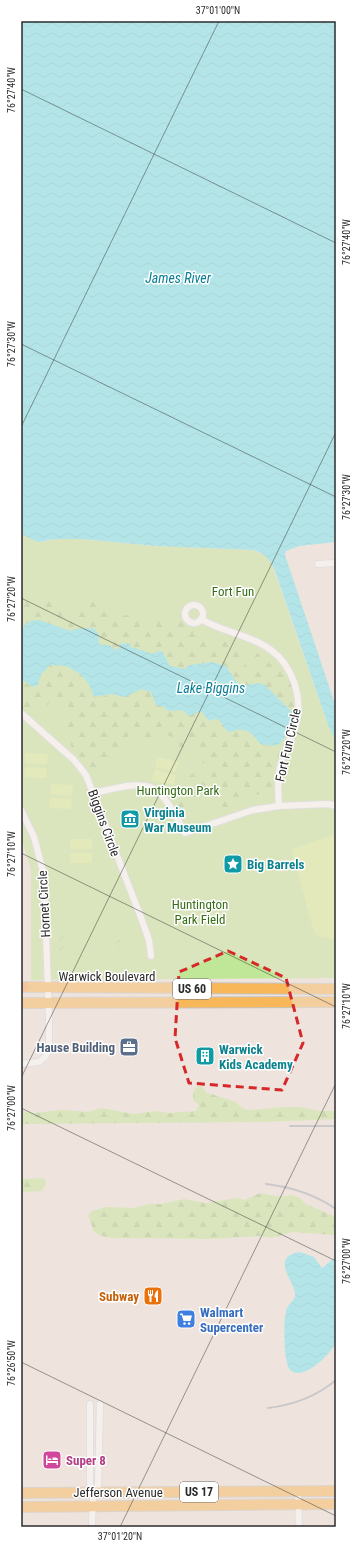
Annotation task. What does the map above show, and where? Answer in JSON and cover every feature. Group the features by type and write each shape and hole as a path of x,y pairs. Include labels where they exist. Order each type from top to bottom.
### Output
{"main road":[{"name":"Warwick Boulevard","path":"22,987 140,989 336,989"},
{"path":"140,989 140,1002"},
{"path":"301,989 301,1002"},
{"name":"Warwick Boulevard","path":"21,1003 336,1002"},
{"name":"Jefferson Avenue","path":"21,1493 336,1491"},
{"name":"Jefferson Avenue","path":"21,1506 336,1504"}],"street":[{"path":"318,564 336,563"},
{"name":"Fort Fun Circle","path":"201,619 261,644 276,654 288,669 296,690 298,703 294,730 280,767 278,790 279,806"},
{"name":"Biggins Circle","path":"21,713 74,760 86,775 145,928 151,956"},
{"path":"94,793 140,784 153,788 168,802 185,833 254,810 279,806 328,804 336,806"},
{"name":"Hornet Circle","path":"21,810 34,837 44,875 48,988 48,1050 43,1059 39,1062 21,1064"},
{"path":"90,1404 90,1484 93,1493 92,1527"},
{"path":"93,1493 98,1486 100,1404"},
{"path":"298,1491 299,1527"}],"highlighted area":[{"path":"228,951 286,978 303,1043 282,1090 189,1083 175,1038 179,972"}],"green space":[{"name":"Huntington Park","path":"21,534 42,542 56,539 82,539 156,546 253,550 270,559 328,725 336,742 336,978 31,980 31,869 21,838"},
{"path":"29,597 57,599 61,605 67,606 73,610 77,608 72,604 73,599 78,597 86,602 97,602 116,616 132,615 147,621 154,618 167,622 180,621 194,629 204,638 214,638 259,654 260,656 257,661 246,662 247,672 252,673 261,659 266,657 270,664 275,664 281,672 286,671 295,691 295,714 293,716 293,712 265,685 251,684 243,687 235,680 231,671 212,662 190,665 184,669 170,666 163,652 160,651 150,654 144,653 127,644 116,650 111,646 99,644 99,637 86,628 83,630 77,629 71,631 39,620 22,628 21,632 21,610 24,607 24,601"},
{"path":"50,665 63,665 79,673 89,685 92,695 97,698 112,694 125,697 141,689 151,692 156,705 182,710 185,713 201,711 219,720 227,731 244,730 254,735 264,746 275,747 282,743 290,723 293,723 283,753 277,763 273,789 243,800 220,812 216,811 213,805 208,803 206,799 211,795 211,792 199,805 188,807 182,812 178,811 173,803 174,797 185,791 186,781 190,776 199,770 208,768 209,765 202,763 196,752 180,747 178,742 173,741 171,736 161,734 149,746 136,742 132,733 119,745 108,769 96,776 91,774 71,749 72,740 63,712 63,702 54,694 47,706 28,716 21,710 21,679 27,684 39,681 40,676"},
{"path":"25,753 48,754 47,764 25,763"},
{"path":"157,757 179,762 176,772 155,767"},
{"path":"25,767 47,768 46,778 24,777"},
{"path":"155,769 176,775 174,785 152,780"},
{"path":"51,784 73,785 72,796 50,794"},
{"path":"50,797 72,799 71,809 49,808"},
{"path":"336,834 336,939 334,939 319,936 314,932 292,852 295,848"},
{"path":"70,839 92,839 92,849 70,849"},
{"path":"70,853 92,853 92,863 70,863"},
{"path":"65,936 63,951 59,951 59,938"},
{"path":"115,936 120,939 120,951 117,951 117,941"},
{"path":"198,1086 203,1087 205,1092 236,1102 242,1108 248,1110 301,1107 319,1111 335,1111 336,1119 264,1122 21,1124 21,1111 34,1113 62,1110 88,1112 101,1108 134,1114 156,1111 169,1113 196,1111 199,1105 193,1100 193,1096 194,1090"},
{"path":"44,1178 46,1183 42,1191 21,1192 21,1179"},
{"path":"260,1193 280,1197 292,1195 300,1198 306,1204 336,1217 336,1235 292,1232 272,1238 258,1236 211,1239 112,1238 101,1236 94,1232 88,1215 92,1211 106,1207 134,1208 149,1204 161,1204 184,1199 206,1203 237,1198 245,1200"}],"water":[{"name":"James River","path":"21,21 336,21 336,542 299,546 286,551 285,555 336,707 336,742 328,725 276,574 270,562 262,554 253,550 156,546 82,539 56,539 38,542 21,534"},
{"name":"Lake Biggins","path":"39,620 71,631 74,629 93,628 98,633 99,644 111,646 116,650 119,649 120,644 127,643 131,645 131,648 137,648 138,651 143,650 149,654 162,651 170,666 184,669 190,665 212,662 226,666 241,686 258,683 265,685 293,713 293,723 290,723 286,736 281,742 275,745 265,745 261,744 249,732 239,730 230,732 227,731 219,720 214,719 209,721 201,711 189,716 182,710 168,711 164,707 156,705 151,692 141,689 125,697 112,694 94,697 89,684 79,673 66,666 50,665 40,676 38,685 33,687 21,679 21,632 24,626 28,623"},
{"path":"300,1252 314,1257 322,1268 336,1257 337,1337 333,1348 320,1362 304,1372 296,1373 291,1370 287,1363 285,1351 284,1327 286,1313 287,1308 294,1299 295,1293 285,1263 286,1258 291,1254"}],"railway":[{"path":"290,1126 336,1126"},
{"path":"266,1184 285,1187 311,1195 336,1209"},
{"path":"268,1408 286,1405 304,1399 321,1391 336,1380"}],"place":[{"name":"Virginia War Museum","path":"130,819"},
{"name":"Big Barrels","path":"233,864"},
{"name":"Hause Building","path":"129,1047"},
{"name":"Warwick Kids Academy","path":"205,1056"},
{"name":"Subway","path":"153,1296"},
{"name":"Walmart Supercenter","path":"186,1319"},
{"name":"Super 8","path":"52,1460"}],"park label":[{"name":"Fort Fun","path":"233,591"},
{"name":"Huntington Park Field","path":"200,912"}]}
